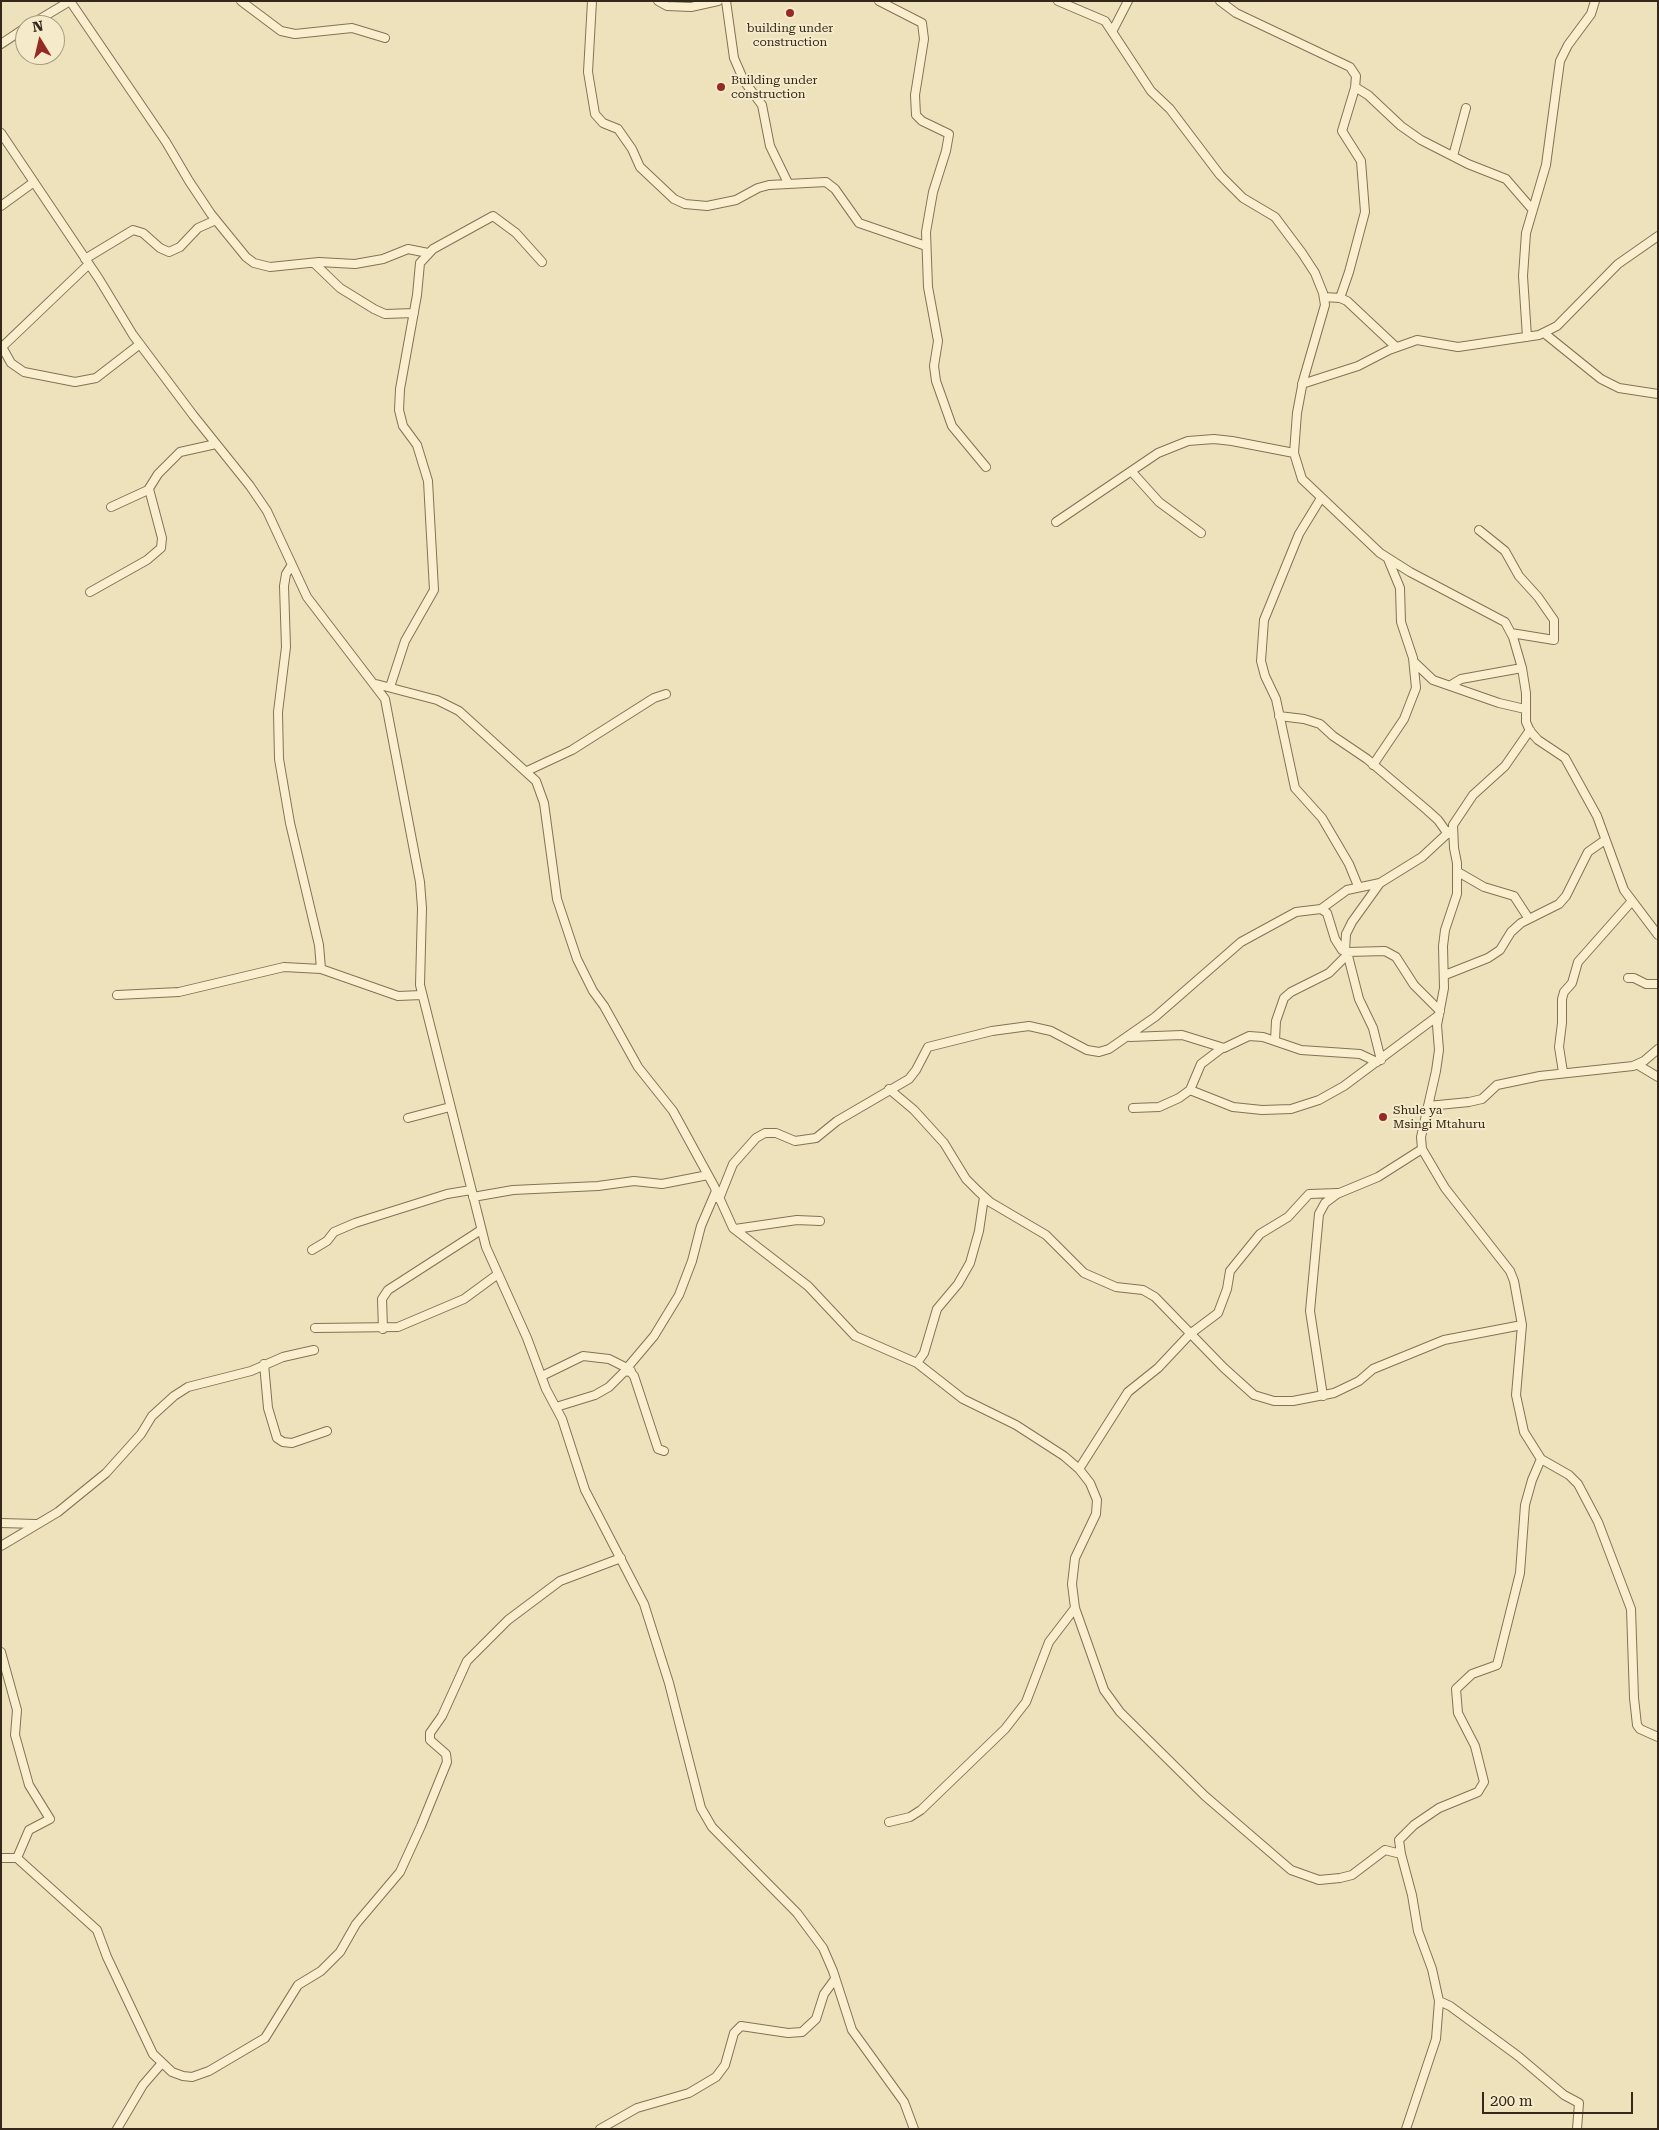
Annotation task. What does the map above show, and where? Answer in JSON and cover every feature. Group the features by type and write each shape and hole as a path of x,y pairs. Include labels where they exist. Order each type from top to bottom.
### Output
{"street":[{"path":"47,15 70,1 166,142 189,182 216,220 246,257 260,266 314,263 355,264 383,258 408,249 428,253"},
{"path":"241,1 281,31 295,34 352,28 385,38"},
{"path":"658,1 668,6 691,7 718,1"},
{"path":"726,1 734,58 744,81 762,105 770,146 788,183"},
{"path":"879,1 922,23 924,39 915,95 916,115 922,121 949,134 946,152 932,192 926,246 928,286 938,341 934,359 936,381 952,426 986,467"},
{"path":"1058,1 1074,4 1098,16 1113,30 1151,91 1170,109 1220,175 1243,198 1275,218 1315,273 1325,305 1302,384 1297,413 1294,453 1302,479 1320,498 1388,559 1431,584 1500,618 1511,633 1522,668 1526,693 1526,722 1538,740 1565,758 1593,809 1624,890 1658,935"},
{"path":"1113,30 1128,1"},
{"path":"1220,1 1236,13 1350,66 1356,76 1355,87 1342,130 1361,161 1365,212 1340,298"},
{"path":"1527,337 1523,276 1526,233 1546,165 1560,60 1568,45 1591,14 1595,1"},
{"path":"592,2 588,72 595,114 602,123 618,129 632,149 640,167 660,188 685,204 707,206 736,200 758,188 788,183 826,182 835,189 845,207 864,227 926,246"},
{"path":"1,44 15,35"},
{"path":"1355,87 1368,95 1401,126 1421,140 1506,179 1532,209"},
{"path":"1453,156 1466,108"},
{"path":"1,133 140,344 250,486 267,511 291,566 313,605 355,662 375,683 388,708 406,816 420,882 422,916 419,975 422,995 481,1230 572,1446 585,1490 644,1604 661,1655 701,1808 712,1827 812,1931 824,1948 852,2030 904,2102 914,2129"},
{"path":"1,206 34,182"},
{"path":"390,686 405,641 434,590 428,481 417,445 403,426 400,410 400,388 414,313 420,263 428,253 493,216 516,233 542,262"},
{"path":"140,344 96,378 75,382 24,372 11,363 2,348 87,262 133,230 143,233 160,248 169,252 180,247 198,228 216,220"},
{"path":"1302,384 1358,366 1396,347 1417,340 1458,347 1544,333 1557,326 1618,264 1658,236"},
{"path":"314,263 340,288 374,309 385,314 414,313"},
{"path":"1324,297 1340,298 1354,307 1396,347"},
{"path":"1544,333 1601,379 1619,388 1658,394"},
{"path":"1056,522 1158,454 1188,442 1214,439 1294,453"},
{"path":"111,507 149,490 158,474 180,452 216,444"},
{"path":"1132,472 1159,502 1202,533"},
{"path":"90,592 147,560 161,548 162,538 149,490"},
{"path":"1320,498 1299,534 1264,620 1261,661 1265,676 1276,699 1295,788 1322,818 1349,864 1358,886"},
{"path":"1479,530 1505,551 1519,576 1538,597 1554,620 1554,640 1511,633"},
{"path":"1373,765 1404,719 1416,688 1414,662 1401,622 1400,588 1388,559"},
{"path":"291,566 286,574 284,586 286,647 278,712 279,759 290,823 318,945 321,969"},
{"path":"1414,662 1433,680 1500,703 1525,709"},
{"path":"1451,685 1461,679 1522,668"},
{"path":"375,683 437,700 459,711 536,781 544,803 557,899 577,959 638,1067 673,1111 735,1230 808,1286 855,1336 917,1363 963,1399 1016,1425 1064,1456 1079,1469 1090,1483 1097,1508 1095,1521 1075,1558 1072,1570 1075,1608 1104,1690 1111,1703 1205,1796 1291,1870 1319,1880 1340,1878 1352,1875 1386,1850 1401,1854"},
{"path":"527,771 572,750 654,698 666,694"},
{"path":"1279,716 1304,719 1320,724 1373,765 1450,831 1458,872 1457,894 1445,930 1443,946 1445,975 1436,1071 1421,1137 1422,1150 1445,1188 1510,1271 1518,1295 1522,1325 1517,1377 1518,1412 1524,1432 1541,1458 1569,1475 1578,1484 1598,1522 1631,1609 1637,1725 1640,1730 1658,1737"},
{"path":"1379,1061 1373,1028 1359,999 1347,953 1346,934 1352,922 1380,883 1422,857 1450,831 1460,812 1473,795 1505,766 1530,730"},
{"path":"1445,975 1488,958 1500,950 1511,932 1521,923 1559,904 1566,896 1588,852 1605,840"},
{"path":"1458,872 1484,887 1514,896 1529,920"},
{"path":"556,1407 590,1398 609,1387 629,1369 654,1336 680,1295 692,1261 701,1226 733,1164 756,1138 765,1133 776,1133 794,1140 816,1138 837,1121 909,1080 928,1047 992,1031 1029,1026 1042,1028 1088,1050 1099,1052 1110,1049 1155,1017 1241,942 1296,912 1321,909 1340,894 1358,886 1380,883"},
{"path":"1562,1072 1559,1047 1564,992 1572,983 1578,962 1632,901"},
{"path":"1321,909 1327,913 1335,939 1347,953"},
{"path":"1275,1040 1276,1021 1284,998 1291,992 1329,973 1347,953 1380,950 1396,956 1414,985 1440,1013"},
{"path":"117,995 179,992 284,967 321,969 398,996 422,995"},
{"path":"1628,978 1634,978 1646,984 1658,984"},
{"path":"1190,1090 1233,1107 1262,1110 1291,1109 1319,1100 1344,1086 1440,1013"},
{"path":"1128,1037 1182,1035 1222,1048 1229,1048 1249,1036 1275,1040 1301,1050 1360,1054 1379,1061"},
{"path":"1133,1108 1159,1107 1179,1098 1190,1090 1201,1064 1222,1048"},
{"path":"1428,1106 1482,1099 1497,1085 1562,1072 1638,1065 1658,1049"},
{"path":"1638,1065 1658,1077"},
{"path":"889,1090 914,1110 944,1142 966,1179 984,1197 1046,1235 1084,1273 1116,1287 1143,1290 1155,1297 1190,1334 1254,1395 1274,1401 1293,1401 1323,1396 1342,1390 1373,1369 1391,1360 1444,1340 1522,1325"},
{"path":"408,1118 450,1107"},
{"path":"1323,1396 1315,1356 1310,1298 1319,1214 1325,1203 1338,1193 1378,1177 1422,1150"},
{"path":"312,1250 327,1241 334,1232 355,1223 447,1194 598,1186 634,1181 662,1184 708,1175"},
{"path":"1079,1469 1128,1392 1158,1368 1190,1334 1218,1313 1227,1289 1230,1271 1260,1234 1288,1216 1309,1194 1338,1193"},
{"path":"917,1363 924,1353 937,1309 958,1284 970,1263 979,1231 984,1197"},
{"path":"735,1230 797,1220 820,1220"},
{"path":"383,1328 382,1299 388,1290 481,1230"},
{"path":"315,1328 398,1327 449,1307 464,1299 498,1274"},
{"path":"1,1546 58,1512 106,1473 141,1434 152,1416 174,1396 188,1387 251,1371 283,1357 314,1350"},
{"path":"542,1376 583,1356 609,1359 629,1369 658,1449 664,1451"},
{"path":"264,1364 270,1418 278,1438 283,1442 292,1443 327,1431"},
{"path":"1406,2129 1436,2039 1439,2000 1432,1969 1418,1931 1399,1840 1414,1825 1439,1808 1478,1792 1484,1782 1475,1746 1458,1713 1456,1689 1472,1674 1497,1665 1520,1573 1525,1505 1541,1458"},
{"path":"1,1523 38,1524"},
{"path":"1,1858 17,1858 97,1930 153,2054 172,2072 192,2077 209,2071 265,2038 298,1985 321,1971 340,1952 356,1924 400,1872 422,1826 447,1762 446,1754 430,1740 430,1733 442,1716 467,1662 508,1620 560,1581 621,1558"},
{"path":"889,1822 910,1817 921,1810 1005,1729 1026,1702 1049,1642 1075,1608"},
{"path":"1,1652 17,1710 15,1735 29,1785 50,1819 29,1830 17,1858"},
{"path":"600,2129 637,2108 689,2093 716,2078 725,2065 734,2033 741,2026 788,2033 802,2032 816,2019 824,1994 835,1979"},
{"path":"1439,2000 1518,2056 1564,2095 1579,2103 1577,2129"},
{"path":"117,2129 142,2086 162,2063"}],"place":[{"name":"building under construction","path":"790,13"},
{"name":"Building under construction","path":"721,87"},
{"name":"Shule ya Msingi Mtahuru","path":"1383,1117"}]}
